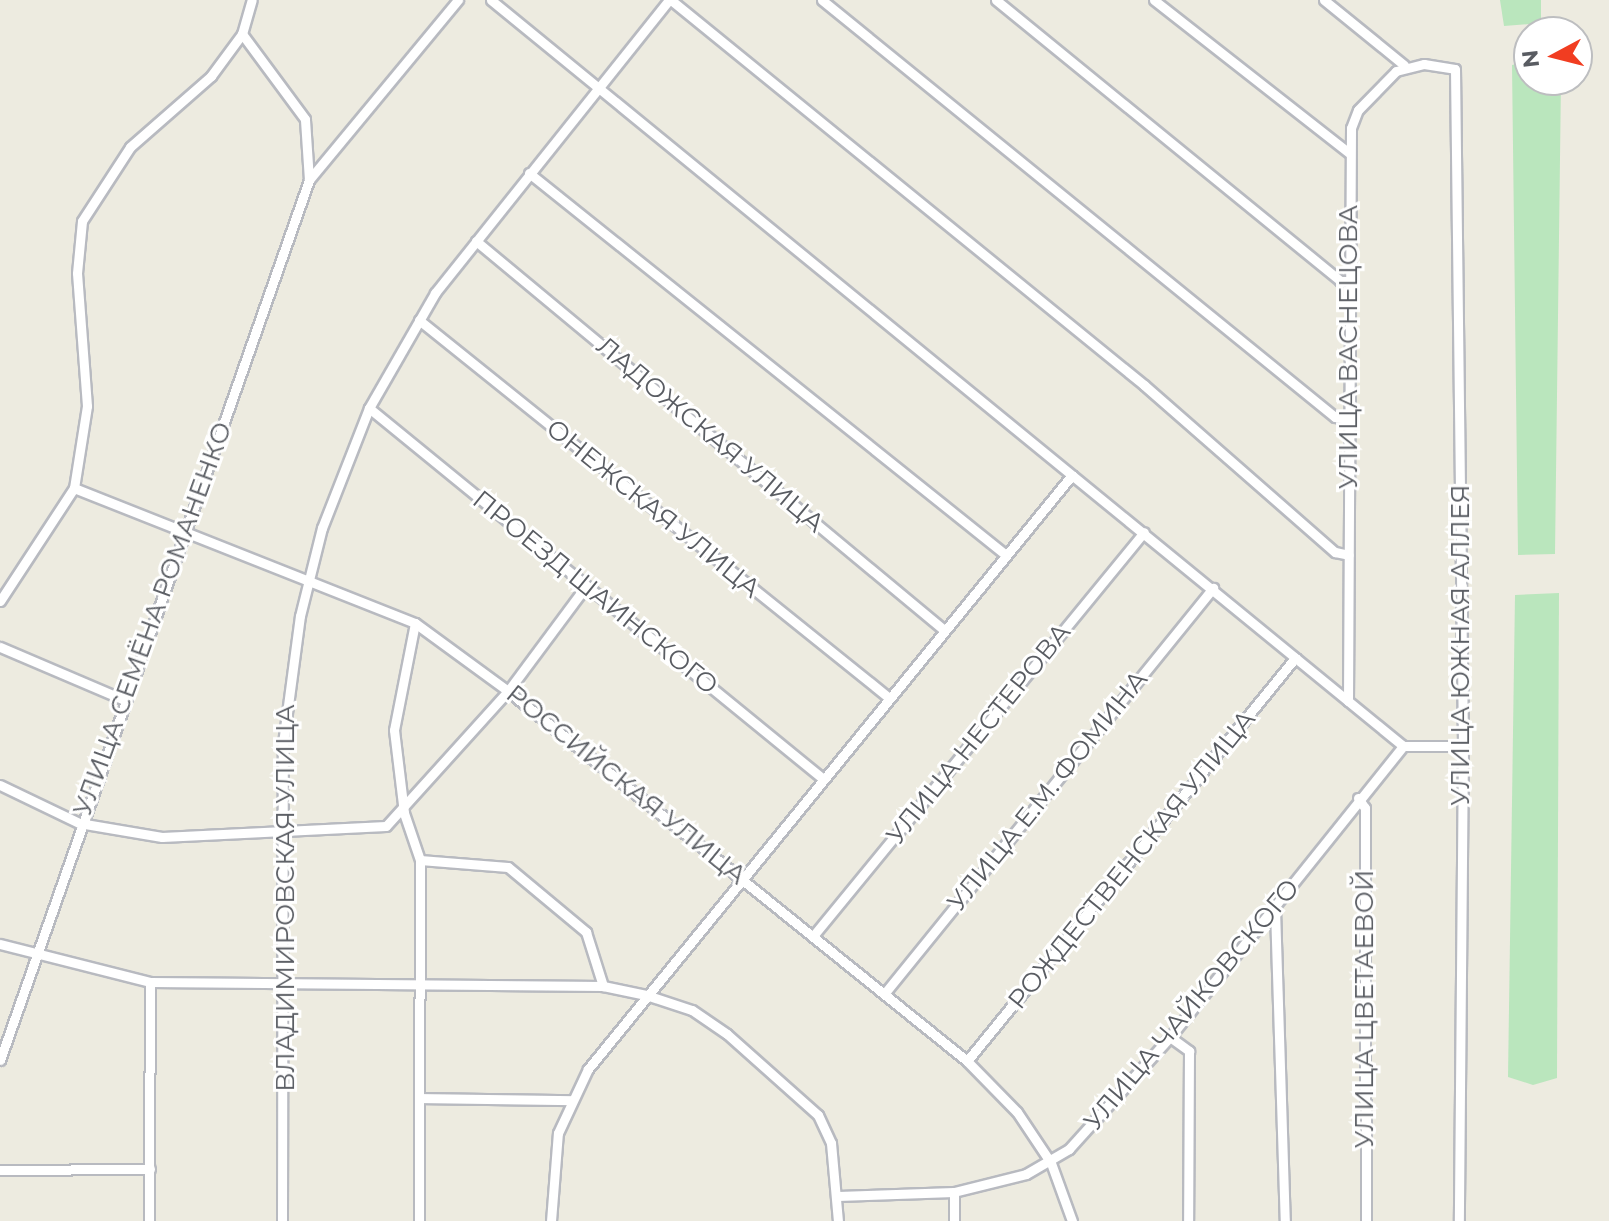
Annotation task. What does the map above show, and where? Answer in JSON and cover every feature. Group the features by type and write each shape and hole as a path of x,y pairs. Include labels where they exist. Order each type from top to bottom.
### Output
{"street":[{"path":"0,601 74,488 87,406 77,273 82,221 112,167 211,76 242,34 252,0"},
{"name":"УЛИЦА СЕМЁНА РОМАНЕНКО","path":"0,1060 79,823 309,180 458,0"},
{"path":"491,0 1403,746 1463,746"},
{"path":"670,0 1144,385 1335,552 1349,555"},
{"name":"ВЛАДИМИРОВСКАЯ УЛИЦА","path":"282,1221 287,698 310,576 369,408 419,320 529,173 670,0"},
{"path":"822,0 1335,417 1349,419"},
{"path":"996,0 1340,281 1349,281"},
{"path":"1154,0 1349,153"},
{"path":"1324,0 1404,65"},
{"name":"УЛИЦА СЕМЁНА РОМАНЕНКО","path":"242,34 305,119 309,180"},
{"name":"УЛИЦА ВАСНЕЦОВА","path":"1348,701 1349,153 1358,110 1404,65"},
{"name":"УЛИЦА ЮЖНАЯ АЛЛЕЯ","path":"1404,65 1455,69 1463,746 1459,1221"},
{"path":"529,173 1006,555"},
{"name":"ЛАДОЖСКАЯ УЛИЦА","path":"476,241 944,630"},
{"name":"ОНЕЖСКАЯ УЛИЦА","path":"419,320 888,697"},
{"name":"ПРОЕЗД ШАИНСКОГО","path":"369,408 822,778"},
{"path":"551,1221 558,1133 571,1100 646,995 1072,475"},
{"name":"РОССИЙСКАЯ УЛИЦА","path":"74,488 310,576 415,623 508,691 967,1061 1017,1112 1051,1163 1072,1221"},
{"name":"УЛИЦА НЕСТЕРОВА","path":"813,936 1144,532"},
{"path":"0,785 79,823 162,837 286,836 386,826 404,813 508,691 586,586"},
{"name":"УЛИЦА Е.М. ФОМИНА","path":"884,994 1213,588"},
{"path":"415,623 394,730 404,813 420,860 419,1221"},
{"path":"0,647 124,700"},
{"name":"РОЖДЕСТВЕНСКАЯ УЛИЦА","path":"967,1061 1295,658"},
{"name":"УЛИЦА ЧАЙКОВСКОГО","path":"838,1196 954,1192 1051,1163 1110,1109 1275,909 1358,798 1403,746"},
{"name":"УЛИЦА ЦВЕТАЕВОЙ","path":"1358,798 1365,808 1366,1221"},
{"path":"420,860 508,867 586,932 603,986"},
{"path":"1275,909 1285,1221"},
{"path":"0,944 33,955 150,982 603,986 646,995 692,1010 804,1099 831,1143 838,1221"},
{"path":"149,1221 150,982"},
{"path":"1170,1037 1189,1051 1188,1221"},
{"path":"421,1098 571,1100"},
{"path":"0,1170 150,1169"},
{"path":"954,1192 954,1221"}],"green space":[{"path":"1500,0 1541,0 1541,16 1513,16 1513,25 1504,26"},
{"path":"1512,65 1513,96 1561,96 1555,554 1518,555"},
{"path":"1559,593 1557,1078 1533,1085 1508,1077 1515,595"}]}
